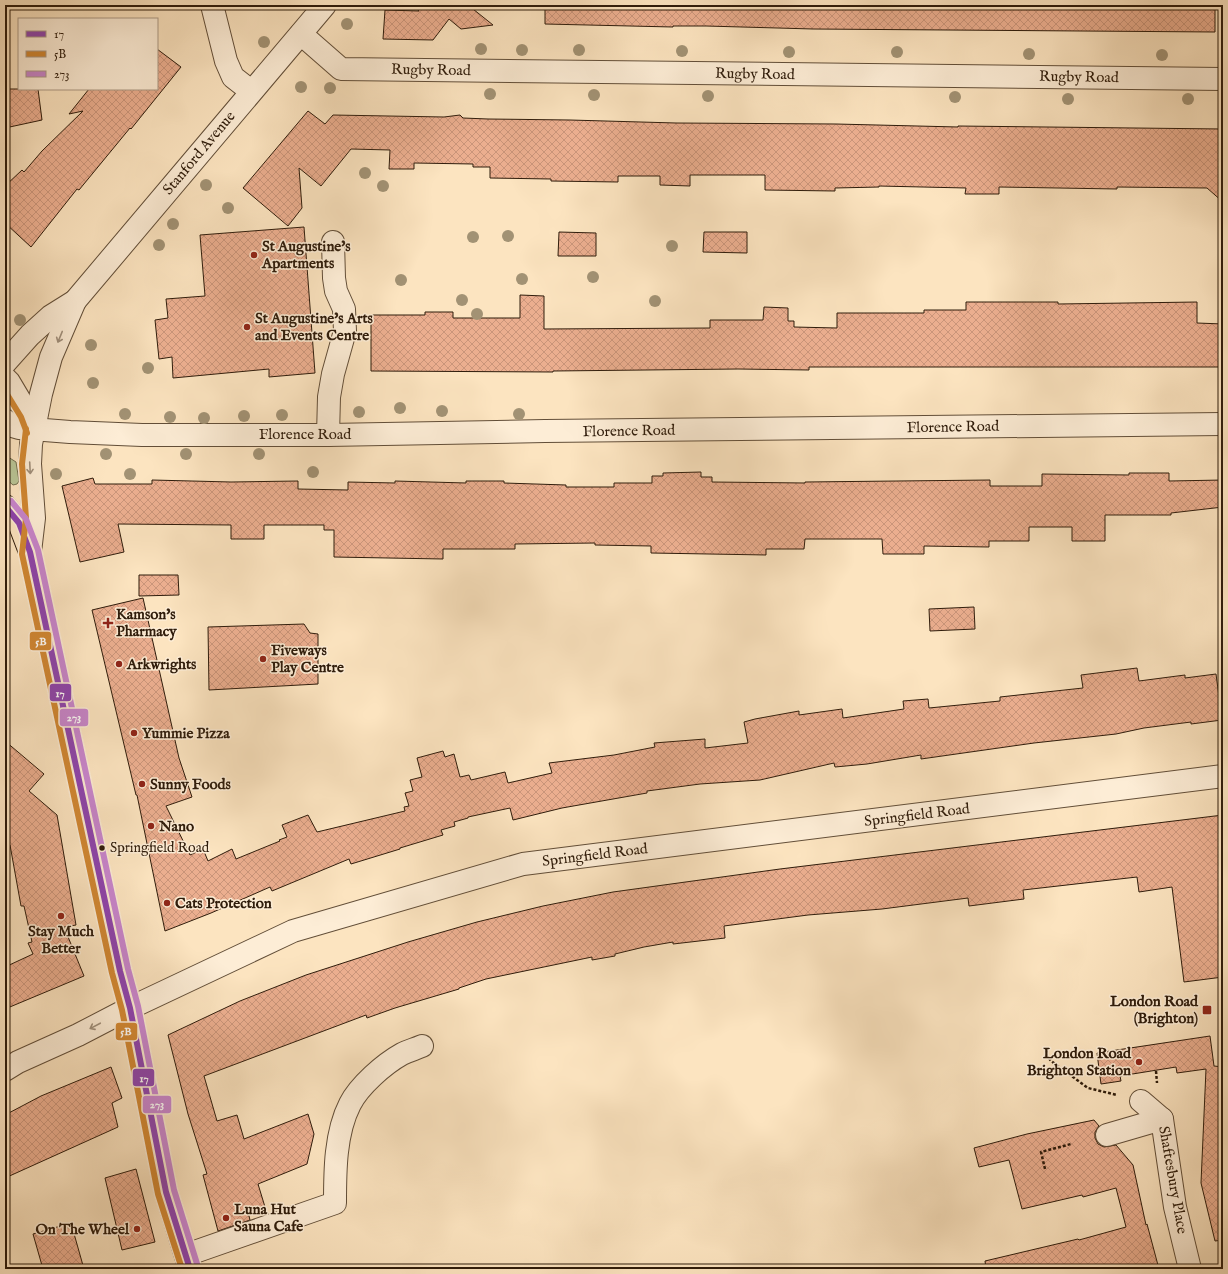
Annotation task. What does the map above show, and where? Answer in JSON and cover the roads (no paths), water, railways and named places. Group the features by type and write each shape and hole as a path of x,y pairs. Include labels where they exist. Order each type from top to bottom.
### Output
{"highway":[{"path":"5,506 19,523 30,552 120,971 130,1008 166,1192 188,1262"}],"street":[{"path":"212,5 226,61 233,77 251,91"},
{"name":"Stanford Avenue","path":"5,362 30,335 51,316 74,301 325,5"},
{"name":"Rugby Road","path":"301,34 341,69 1223,79"},
{"path":"328,435 329,397 333,374 345,331 344,309 336,291 334,278 333,242"},
{"name":"Stanford Avenue","path":"30,552 34,518 30,464 34,430 41,394 51,357 74,301"},
{"path":"5,378 9,382 28,414 34,430"},
{"name":"Florence Road","path":"5,420 12,426 34,430 142,435 328,435 545,431 1223,424"},
{"name":"Springfield Road","path":"5,1070 18,1062 78,1036 130,1008 293,931 523,864 1223,776"},
{"path":"188,1262 335,1203 335,1174 338,1147 344,1118 350,1103 366,1083 386,1065 402,1054 422,1046"},
{"name":"Shaftesbury Place","path":"1141,1101 1162,1119 1175,1207 1190,1269"},
{"path":"1107,1135 1162,1119"}],"place":[{"name":"St Augustine's Apartments","path":"254,255"},
{"name":"St Augustine's Arts and Events Centre","path":"247,327"},
{"name":"Kamson's Pharmacy","path":"108,623"},
{"name":"Fiveways Play Centre","path":"263,659"},
{"name":"Arkwrights","path":"119,664"},
{"name":"Yummie Pizza","path":"134,733"},
{"name":"Sunny Foods","path":"142,784"},
{"name":"Nano","path":"151,826"},
{"name":"Springfield Road","path":"102,848"},
{"name":"Cats Protection","path":"167,903"},
{"name":"Stay Much Better","path":"61,916"},
{"name":"London Road (Brighton)","path":"1207,1010"},
{"name":"London Road Brighton Station","path":"1139,1062"},
{"name":"Luna Hut Sauna Cafe","path":"226,1218"},
{"name":"On The Wheel","path":"137,1229"}]}
